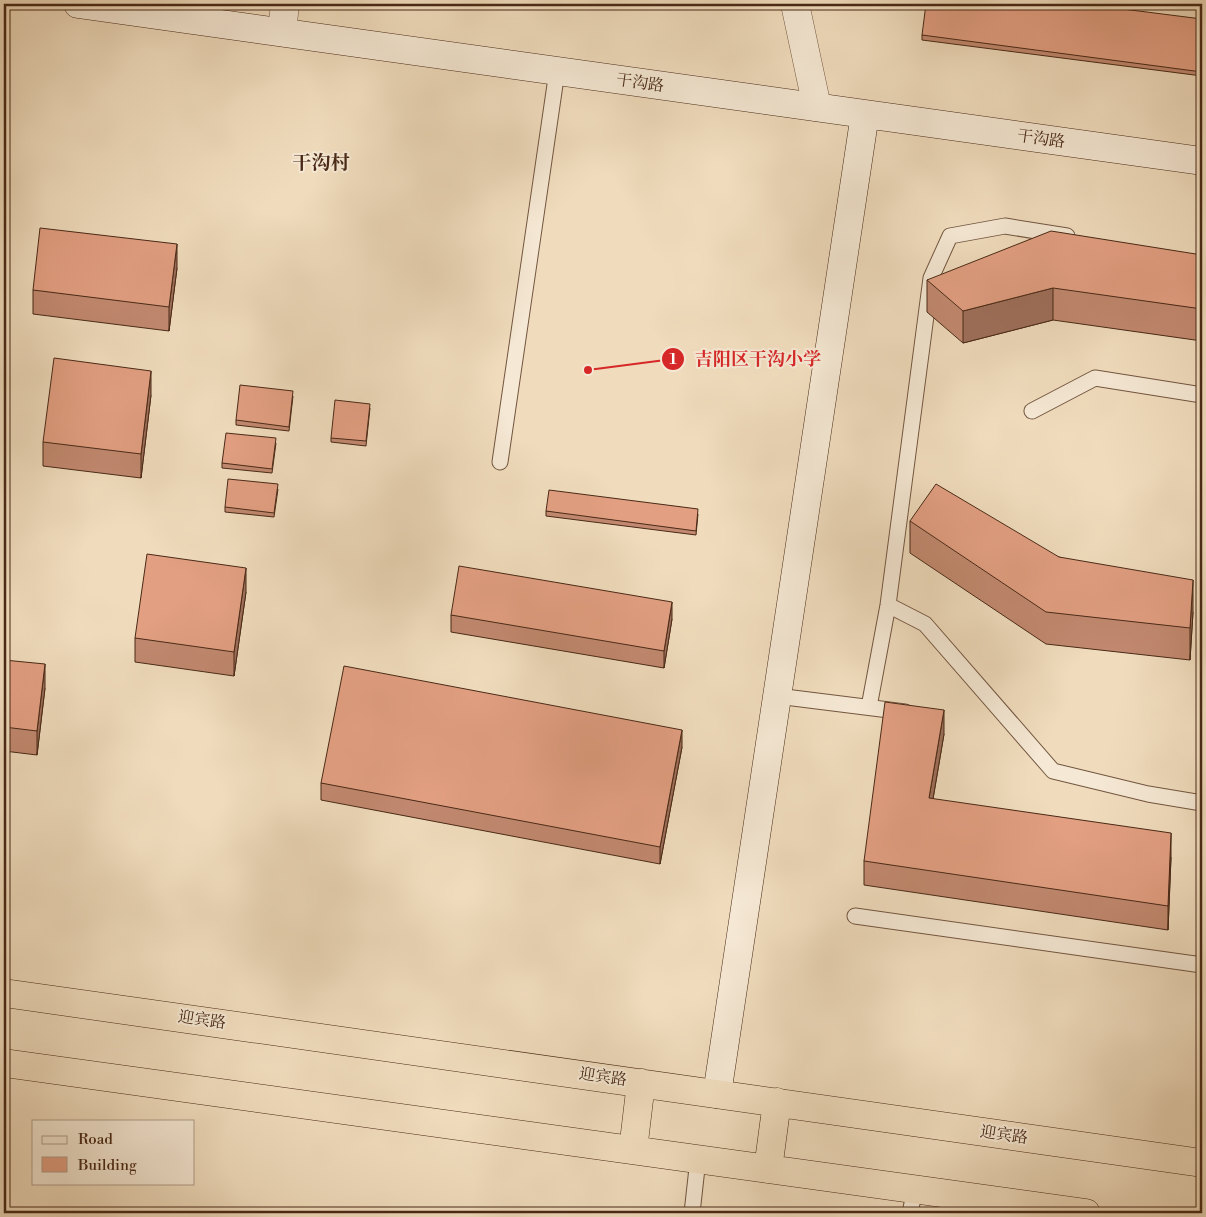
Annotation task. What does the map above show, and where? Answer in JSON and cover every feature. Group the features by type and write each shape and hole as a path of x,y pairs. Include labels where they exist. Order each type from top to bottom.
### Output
{"highway":[{"name":"迎宾路","path":"4,993 1202,1163"},
{"path":"4,1064 768,1169 912,1201 1086,1213"},
{"path":"633,1150 641,1083"},
{"path":"768,1169 777,1102"}],"street":[{"name":"干沟路","path":"78,4 1202,161"},
{"path":"282,32 285,4"},
{"path":"795,4 817,107"},
{"path":"717,1094 865,114"}],"lane":[{"path":"500,462 557,71"},
{"path":"869,707 888,605 931,278 950,236 1005,226 1084,238"},
{"path":"1032,410 1096,378 1202,395"},
{"path":"888,605 925,624 1053,771 1148,794 1202,803"},
{"path":"777,696 921,715"},
{"path":"855,916 1202,965"},
{"path":"692,1213 698,1159"}],"building":[{"path":"926,4 1083,4 1202,19 1202,72 922,35"},
{"path":"40,228 177,244 169,307 33,290"},
{"path":"1051,231 1202,255 1202,309 1053,288 963,311 927,280"},
{"path":"54,358 151,371 141,454 43,442"},
{"path":"240,385 293,391 289,427 236,420"},
{"path":"335,400 370,404 366,441 331,438"},
{"path":"226,433 276,438 272,469 222,463"},
{"path":"228,479 278,484 274,513 225,507"},
{"path":"936,484 1059,557 1193,580 1190,628 1046,612 910,521"},
{"path":"549,490 698,509 696,531 546,511"},
{"path":"147,554 246,568 234,652 135,638"},
{"path":"459,566 672,602 664,651 451,615"},
{"path":"4,660 45,664 37,731 4,727"},
{"path":"344,666 682,730 660,847 321,783"},
{"path":"885,702 944,710 929,798 1171,833 1168,906 864,861"}],"place":[{"name":"吉阳区干沟小学","path":"588,370"}],"district":[{"name":"干沟村","path":"321,163"}]}
